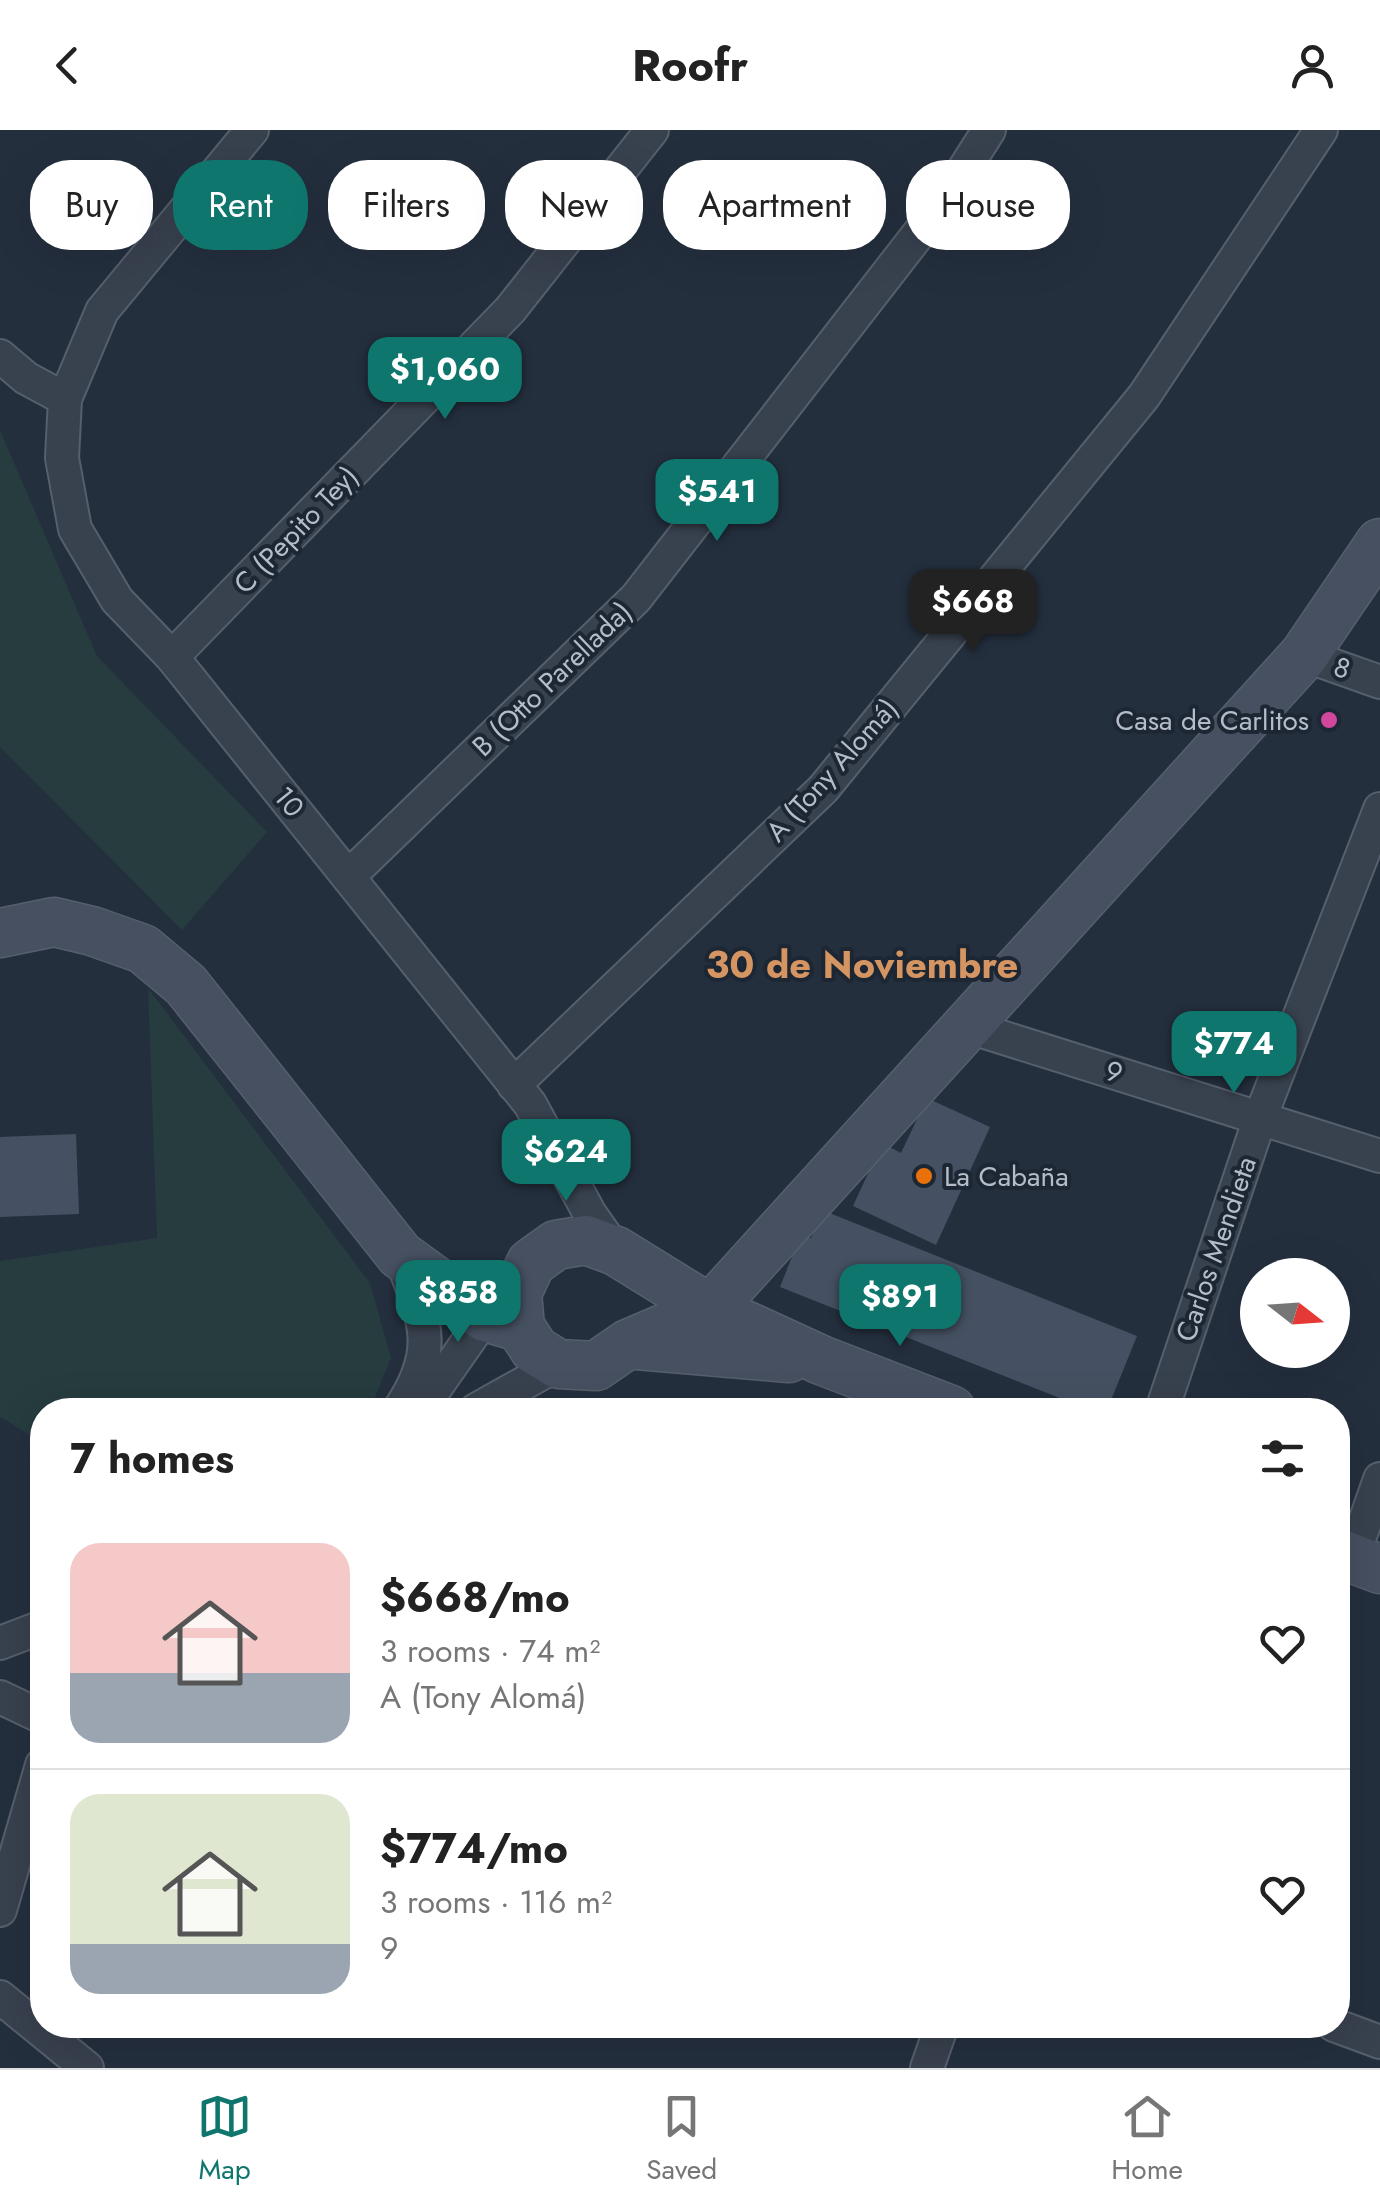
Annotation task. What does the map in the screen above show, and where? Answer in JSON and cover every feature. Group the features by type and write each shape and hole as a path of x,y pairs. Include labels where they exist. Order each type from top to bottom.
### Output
{"main road":[{"path":"0,934 54,922 143,949 186,986 417,1269 502,1322 558,1364 596,1366 628,1344 710,1309 963,1025 1304,655 1380,544"},
{"name":"10","path":"417,1269 464,1284 531,1263 556,1245 586,1240 616,1251 710,1309 821,1360 920,1398"},
{"name":"10","path":"616,1251 638,1278 642,1312 628,1344 821,1360"},
{"path":"502,1322 531,1263"}],"street":[{"name":"10","path":"252,130 102,311 65,399 62,458 75,529 117,600 172,657 530,1104 590,1214 616,1251"},
{"name":"C (Pepito Tey)","path":"172,657 510,310 652,130"},
{"name":"B (Otto Parellada)","path":"349,876 636,598 944,201 989,130"},
{"name":"A (Tony Alomá)","path":"514,1085 823,789 1144,396 1321,130"},
{"path":"0,356 26,378 65,399"},
{"name":"8","path":"1304,655 1380,682"},
{"name":"Carlos Mendieta","path":"1166,1398 1260,1118 1380,809"},
{"name":"9","path":"963,1025 1380,1156"},
{"path":"406,1398 416,1382 428,1339 417,1269"},
{"path":"431,1398 502,1322"},
{"path":"497,1398 558,1364"},
{"path":"1356,1560 1380,1479"},
{"path":"0,1643 30,1632"},
{"path":"0,1696 30,1711"},
{"path":"0,1910 30,1807"},
{"path":"0,1997 30,2021"},
{"path":"1350,2031 1380,2042"},
{"path":"50,2038 87,2068"},
{"path":"927,2068 937,2038"}],"green space":[{"path":"0,430 97,656 267,832 182,930 0,747"},
{"path":"148,988 370,1283 391,1358 375,1398 30,1398 30,1435 0,1417 0,1261 157,1238"}],"building":[{"path":"927,1098 990,1127 936,1245 853,1206 882,1143 901,1153"},
{"path":"76,1134 79,1214 0,1217 0,1137"},
{"path":"822,1210 1137,1336 1112,1398 1060,1398 780,1287 801,1234 811,1238"}],"place":[{"name":"Casa de Carlitos","path":"1329,720"},
{"name":"La Cabaña","path":"924,1176"}],"district":[{"name":"30 de Noviembre","path":"862,964"}]}
